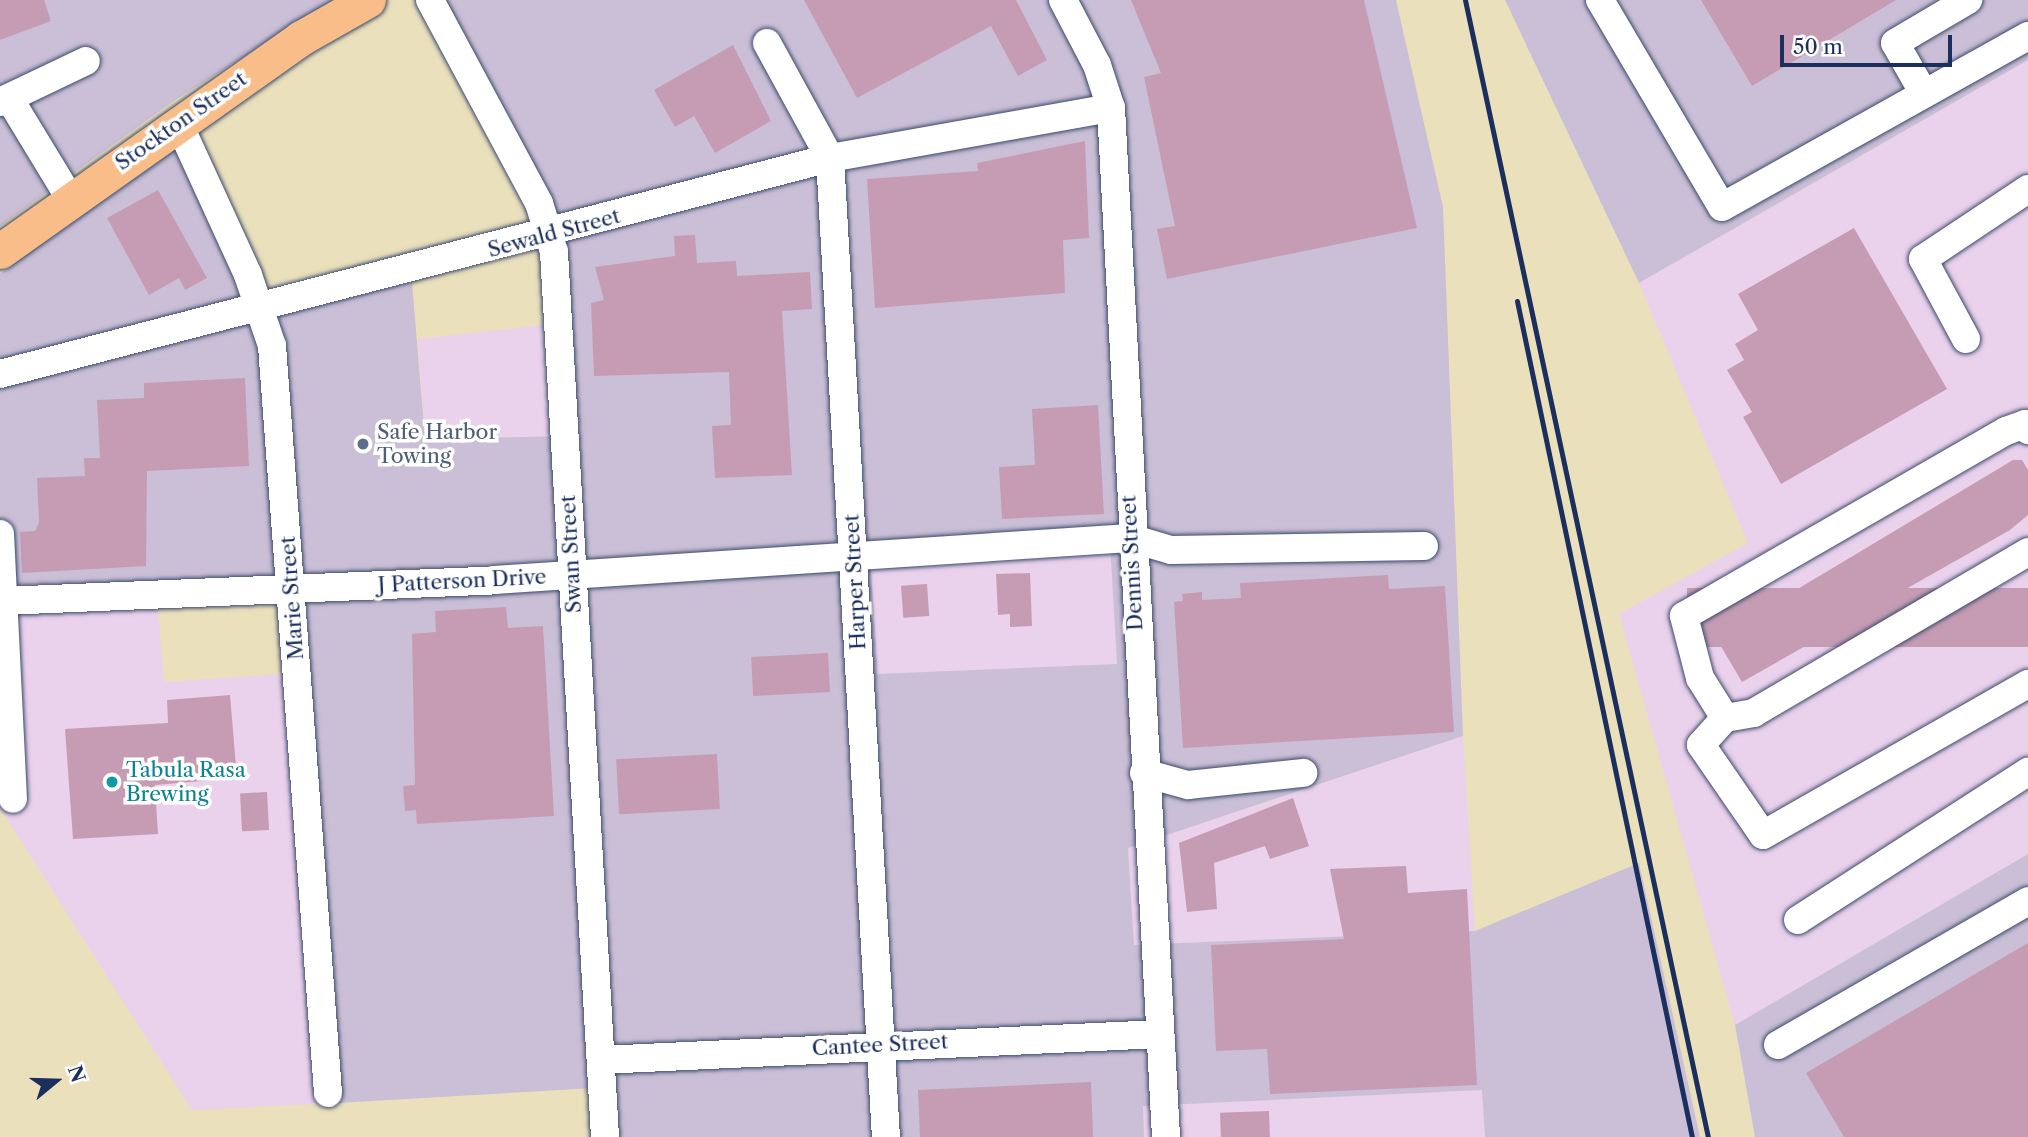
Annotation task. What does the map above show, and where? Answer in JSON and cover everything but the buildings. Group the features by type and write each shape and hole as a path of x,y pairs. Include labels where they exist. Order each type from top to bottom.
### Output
{"main road":[{"name":"Stockton Street","path":"0,251 178,122 351,4"}],"street":[{"name":"Swan Street","path":"430,0 551,233 605,1137"},
{"name":"Dennis Street","path":"1063,0 1097,65 1111,108 1130,538 1166,1137"},
{"path":"1600,0 1722,207 1923,92 2028,36"},
{"path":"1923,92 1895,43 1968,0"},
{"name":"Harper Street","path":"766,43 830,158 886,1137"},
{"path":"71,200 5,100 86,61"},
{"name":"Sewald Street","path":"0,374 260,304 551,233 830,158 1111,108"},
{"name":"Marie Street","path":"178,122 260,304 272,346 328,1093"},
{"path":"1966,339 1923,259 2024,200"},
{"path":"1725,718 1700,678 1684,616 2006,431 2025,424 2028,430"},
{"path":"0,534 13,799"},
{"path":"1130,538 1171,550 1424,546"},
{"name":"J Patterson Drive","path":"3,601 572,575 1130,538"},
{"path":"2028,552 1754,713 1725,718 1701,745 1763,835 2028,684"},
{"path":"1798,920 2028,772"},
{"path":"1144,773 1188,785 1303,773"},
{"path":"1778,1045 2028,901"},
{"name":"Cantee Street","path":"600,1060 882,1044 1160,1034"}],"shaded area":[{"path":"0,0 334,0 175,100 0,226"},
{"path":"438,0 1396,0 1443,207 1463,736 1128,848 1134,945 1475,931 1639,863 1700,1137 1485,1137 1482,1090 1143,1106 1144,1137 615,1137 611,1087 337,1103 305,581 0,585 0,274 194,134 277,316 412,282 425,439 574,436 559,241","holes":["1109,525 1117,664 878,674 869,541"]},
{"path":"1505,0 2028,0 2028,60 1639,283"},
{"path":"2028,60 2028,854 1735,1025 1619,614 1748,543 1639,283"},
{"path":"571,322 574,436 425,439 418,339"},
{"path":"1110,525 1117,664 877,676 869,538"},
{"path":"156,583 164,682 311,672 337,1103 192,1110 0,808 0,585"},
{"path":"1463,736 1475,931 1134,945 1128,848"},
{"path":"2028,854 2028,1137 1755,1137 1735,1025"},
{"path":"1482,1090 1485,1137 1144,1137 1142,1106"}],"railway":[{"path":"1465,0 1708,1137"},
{"path":"1517,301 1692,1137"}],"place":[{"name":"Safe Harbor Towing","path":"363,444"},
{"name":"Tabula Rasa Brewing","path":"112,782"}]}
